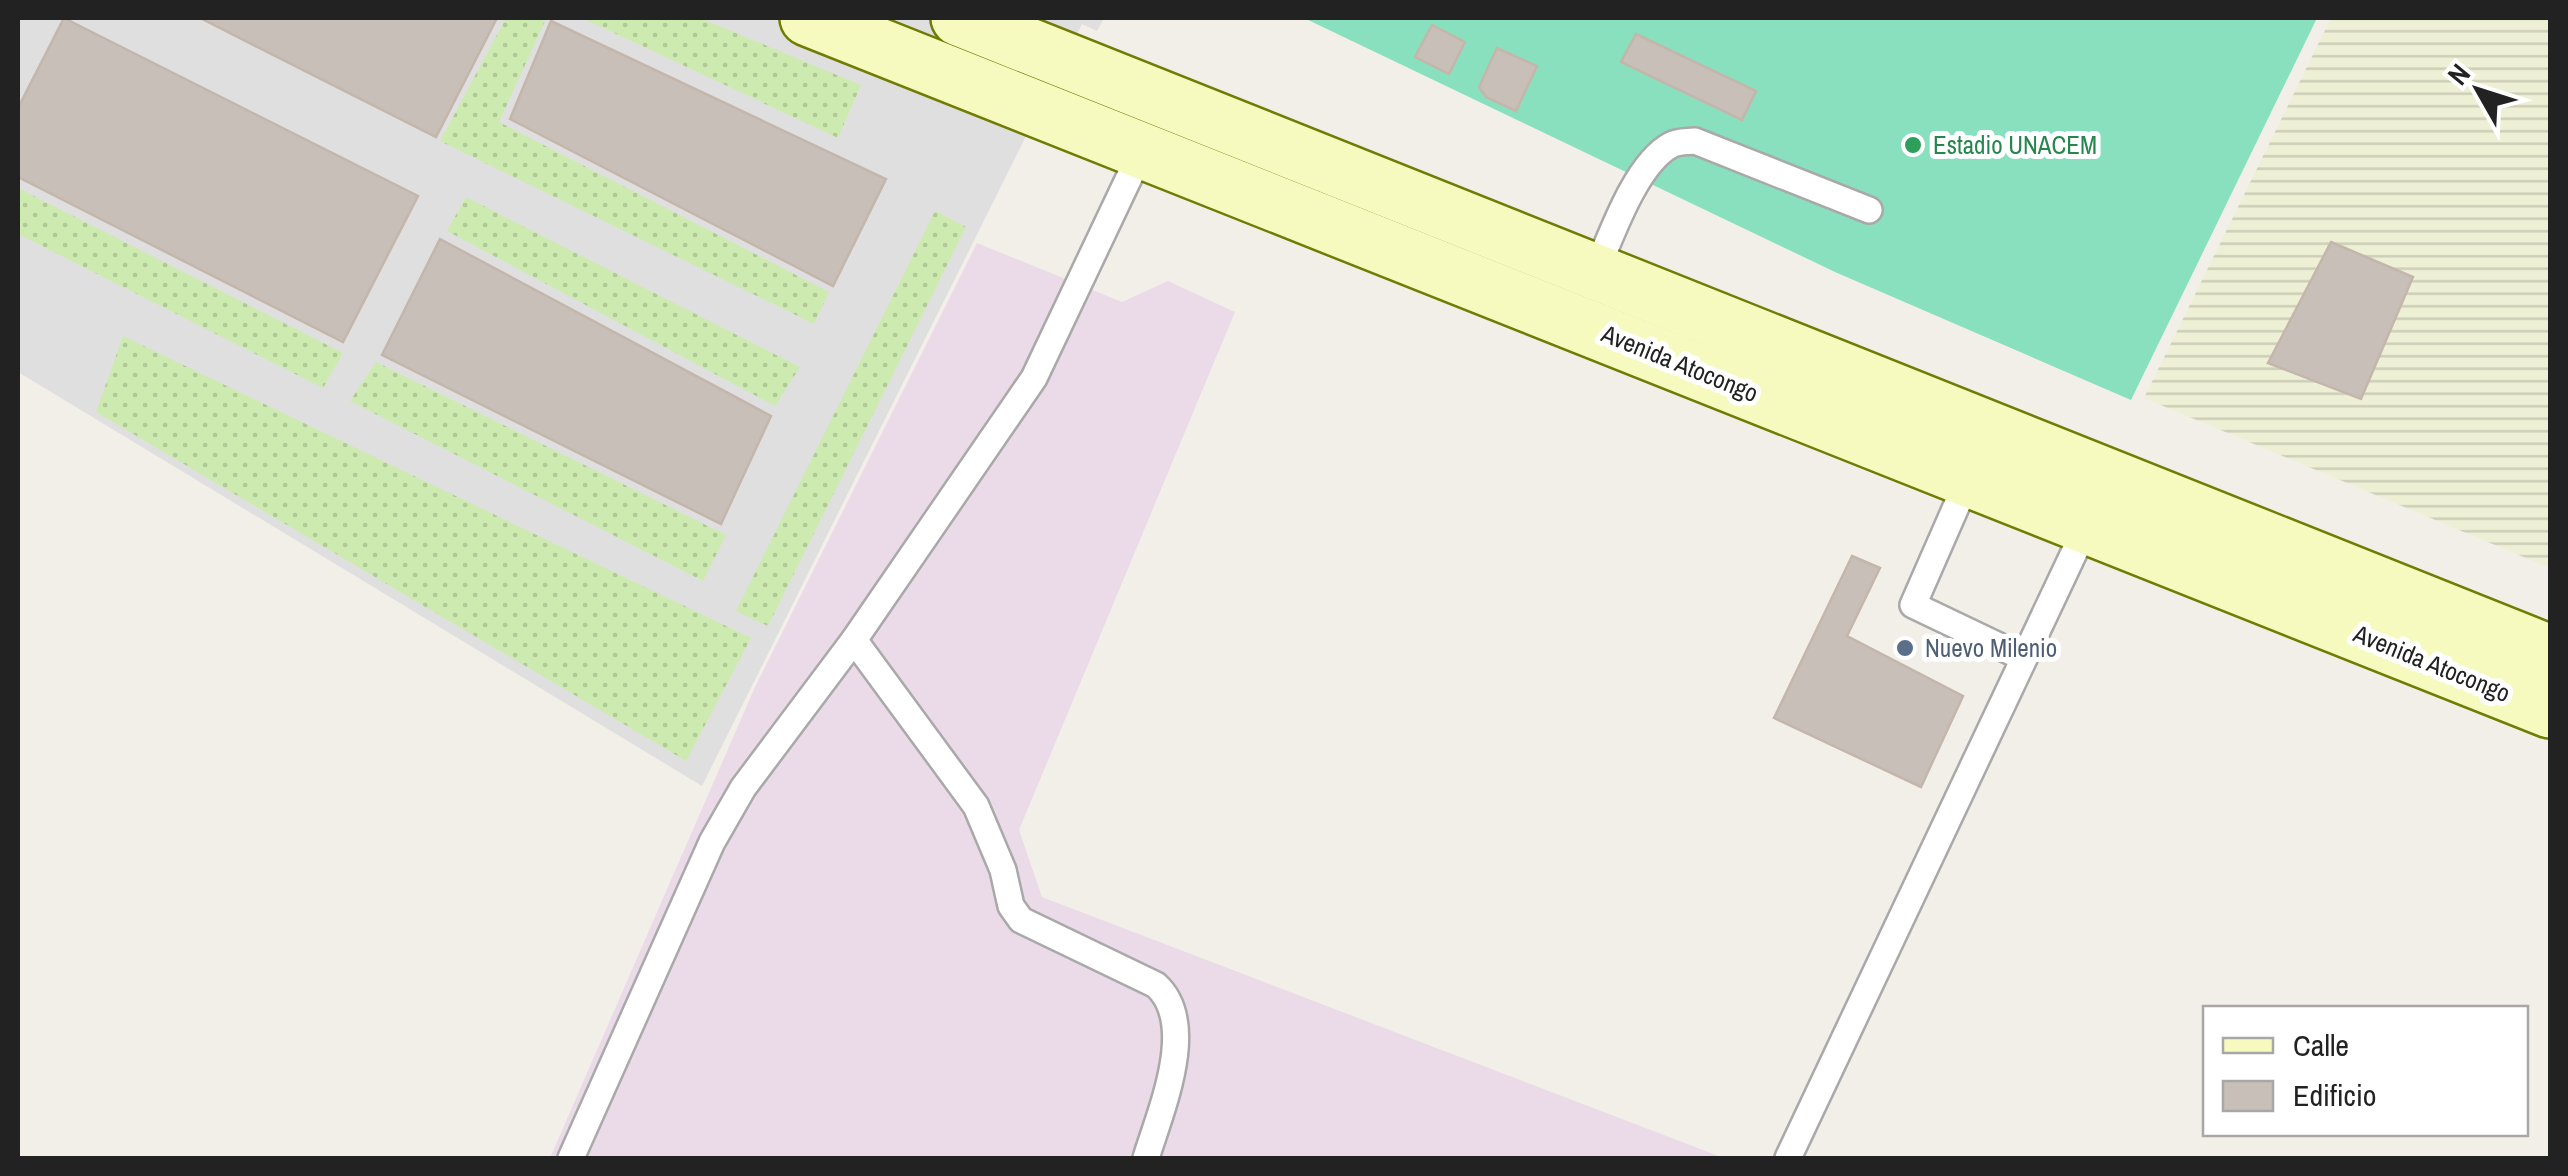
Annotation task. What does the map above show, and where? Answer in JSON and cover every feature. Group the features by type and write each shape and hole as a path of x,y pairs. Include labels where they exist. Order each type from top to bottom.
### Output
{"main road":[{"name":"Avenida Atocongo","path":"808,18 968,80 1154,125"},
{"name":"Avenida Atocongo","path":"972,23 1154,125 1235,157 1596,272 1980,454"},
{"path":"968,80 972,23"},
{"name":"Avenida Atocongo","path":"1235,157 1578,323 1980,454 2098,500 2550,653"},
{"name":"Avenida Atocongo","path":"2098,500 2550,710"}],"lane":[{"path":"572,1158 712,842 743,788 854,640 1034,378 1154,125"},
{"path":"1578,323 1596,272 1638,180 1657,156 1674,143 1695,141 1869,210"},
{"path":"1980,454 1913,605 2024,658"},
{"path":"1788,1158 2098,500"},
{"path":"854,640 976,806 1003,870 1011,906 1022,920 1164,992 1176,1034 1172,1076 1146,1158"}],"shaded area":[{"path":"18,18 1104,18 1097,31 1082,24 702,786 18,372"},
{"path":"977,243 1122,302 1168,281 1235,312 1019,830 1042,897 1724,1158 550,1158 755,687"}],"green space":[{"path":"506,18 546,19 499,122 829,292 814,324 440,141"},
{"path":"582,18 700,18 861,85 838,138"},
{"name":"Estadio UNACEM","path":"1304,18 2317,18 2131,400 1835,272"},
{"path":"2331,18 2550,18 2550,568 2144,398"},
{"path":"18,188 343,353 323,388 18,234"},
{"path":"466,197 800,367 775,406 447,231"},
{"path":"935,211 966,227 768,626 736,611"},
{"path":"123,336 751,638 686,761 96,412"},
{"path":"376,362 726,535 703,581 350,401"}],"building":[{"path":"64,18 418,196 343,342 18,177 18,108"},
{"path":"200,18 497,18 436,137"},
{"path":"551,21 886,179 833,286 510,119"},
{"path":"1432,25 1465,42 1449,74 1415,57"},
{"path":"1636,34 1756,91 1742,120 1621,62"},
{"path":"1497,48 1537,66 1516,111 1486,97 1479,87"},
{"path":"440,239 771,416 721,524 382,355"},
{"path":"2331,242 2413,277 2361,399 2268,363"},
{"path":"1852,556 1880,568 1847,636 1963,696 1921,787 1774,718"}],"place":[{"name":"Estadio UNACEM","path":"1913,145"},
{"name":"Nuevo Milenio","path":"1905,648"}]}
